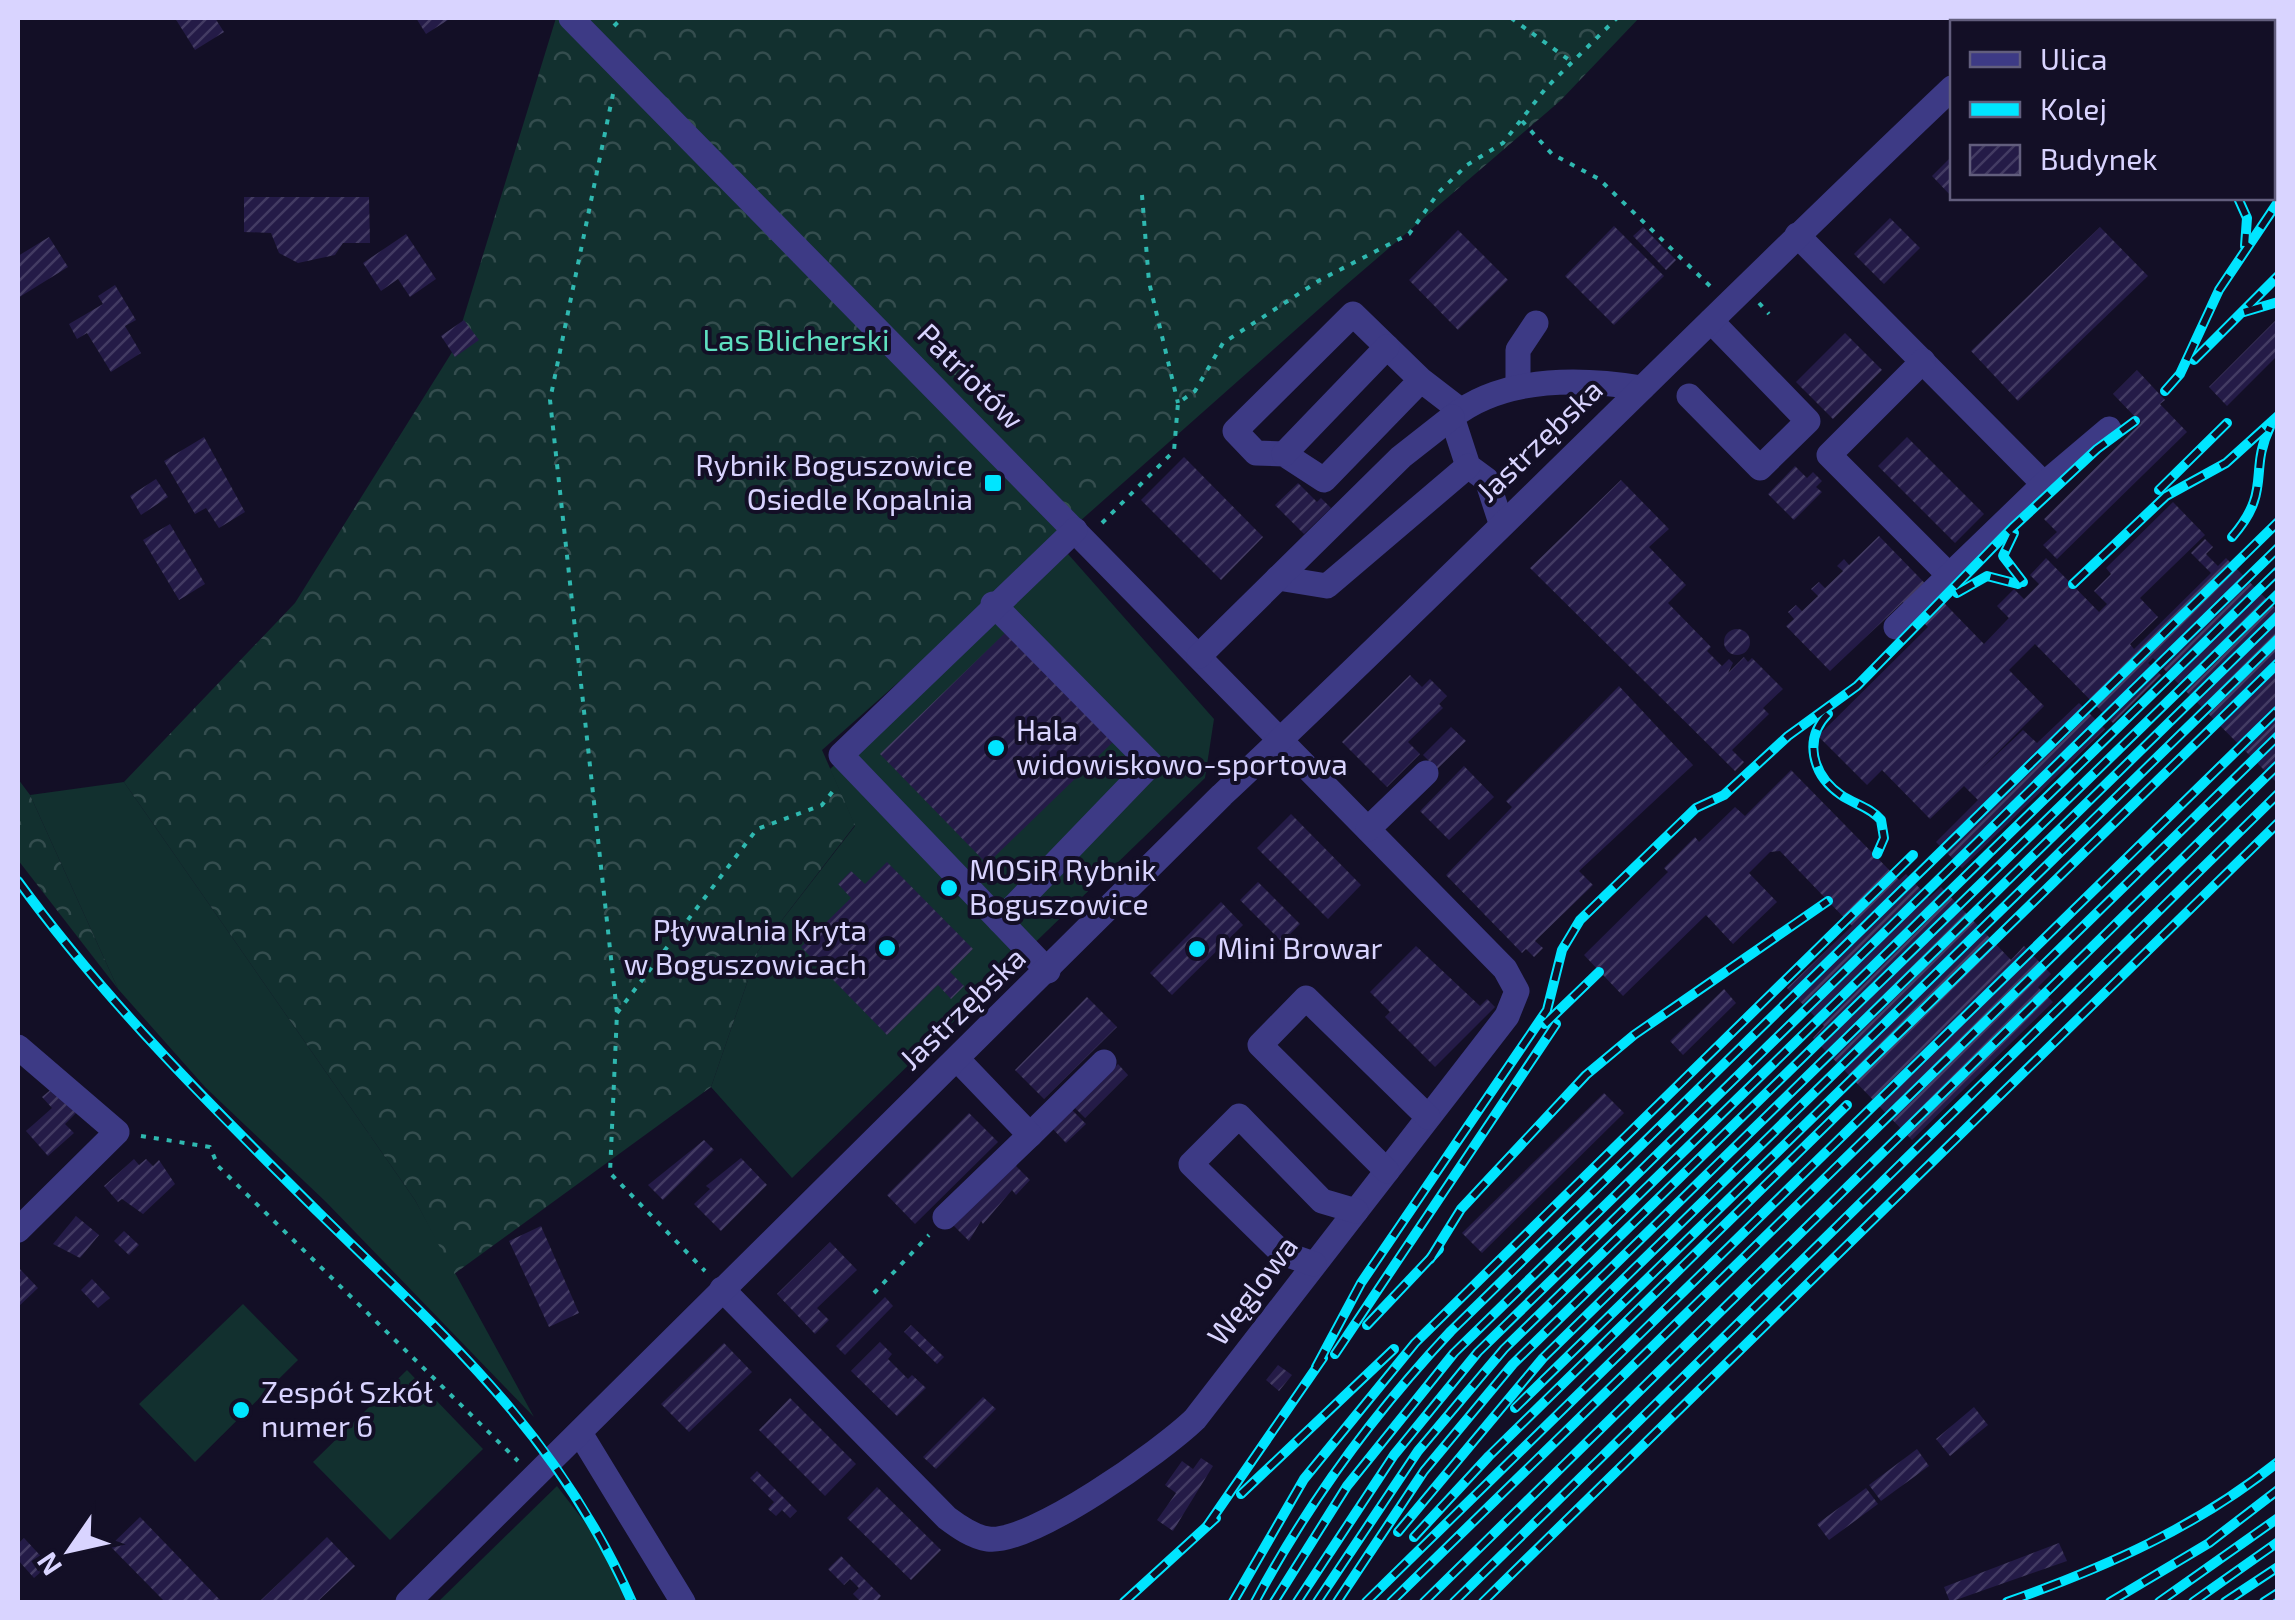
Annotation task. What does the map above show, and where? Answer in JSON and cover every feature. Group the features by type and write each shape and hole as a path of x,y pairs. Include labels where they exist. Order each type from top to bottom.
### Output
{"street":[{"name":"Patriotów","path":"571,18 1280,739"},
{"name":"Jastrzębska","path":"408,1602 1280,739 1358,669 1501,523 1798,235 1883,138 1950,89"},
{"path":"1798,235 2044,484"},
{"path":"1421,380 1324,480 1284,454 1256,453 1235,431 1353,314 1456,413 1501,523"},
{"path":"1689,396 1760,468 1808,421 1711,320"},
{"path":"1518,386 1518,350 1536,323"},
{"path":"1284,454 1387,347"},
{"path":"1922,361 1829,455 1950,576"},
{"path":"1199,656 1402,458 1456,413 1518,386 1581,384 1642,388"},
{"path":"1581,384 1596,432"},
{"path":"1896,627 2044,484 2109,429"},
{"path":"1478,473 1533,494"},
{"path":"1278,578 1327,586 1478,473"},
{"path":"1048,971 841,755 993,604 1080,535"},
{"path":"993,604 1151,764 1000,921"},
{"name":"Węglowa","path":"722,1289 947,1518 976,1536 999,1539 1038,1525 1172,1440 1209,1402 1388,1171 1507,1016 1517,991 1505,969 1280,739"},
{"path":"1368,829 1426,773"},
{"path":"1388,1171 1260,1044 1306,998 1428,1118"},
{"path":"18,1047 118,1132 18,1230"},
{"path":"958,1060 1030,1134"},
{"path":"945,1217 1104,1062"},
{"path":"1314,1264 1282,1254 1191,1164 1239,1116 1322,1202 1356,1211"},
{"path":"580,1433 683,1602"}],"path":[{"path":"1511,18 1572,62"},
{"path":"1178,403 1195,391 1223,342 1320,280 1409,234 1439,192 1467,165 1502,143 1572,62 1617,18"},
{"path":"618,66 550,400 618,1013 610,1173 722,1289"},
{"path":"1521,120 1552,154 1599,178 1716,292"},
{"path":"1080,535 1174,451 1178,403 1149,282 1142,195"},
{"path":"1755,300 1769,314"},
{"path":"618,1013 757,829 822,805 852,766"},
{"path":"118,1132 210,1147 218,1166 535,1478"},
{"path":"874,1293 945,1217"}],"green space":[{"name":"Las Blicherski","path":"556,18 1639,18 1560,101 1346,285 822,750 855,825 758,951 711,1087 454,1274 415,1200 124,782 295,603 454,349"},
{"name":"MOSiR Rybnik Boguszowice","path":"1068,554 1214,719 1205,778 792,1178 711,1087 758,951 855,826 830,769"},
{"path":"18,779 30,795 118,989 18,860"},
{"path":"124,782 415,1200 534,1417 326,1202 205,1087 118,989 30,795"},
{"path":"243,1304 298,1360 195,1462 139,1404"},
{"path":"407,1370 483,1449 390,1540 313,1462"},
{"path":"557,1486 603,1546 626,1602 438,1602"}],"building":[{"path":"175,18 215,18 224,32 195,50"},
{"path":"416,18 451,18 426,34"},
{"path":"2089,18 2160,18 2158,20 2086,20"},
{"path":"2278,18 2275,114 2275,20 2252,20"},
{"path":"1950,158 1950,195 1932,176"},
{"path":"244,197 369,197 370,243 343,243 335,255 298,263 279,253 271,233 244,232"},
{"path":"1890,218 1920,248 1884,284 1854,254"},
{"path":"1614,226 1664,276 1614,325 1565,276"},
{"path":"1643,227 1676,260 1666,270 1633,236"},
{"path":"2100,227 2148,276 2018,401 1971,351"},
{"path":"1458,230 1508,280 1458,330 1409,280"},
{"path":"406,234 436,279 410,297 398,279 381,291 363,263"},
{"path":"49,237 68,267 18,298 18,256"},
{"path":"115,285 136,320 125,326 141,353 111,372 87,333 77,339 69,324 103,304 98,296"},
{"path":"2278,318 2278,355 2227,406 2209,387"},
{"path":"464,320 479,340 455,357 441,336"},
{"path":"1845,333 1882,370 1833,419 1796,382"},
{"path":"2137,370 2165,400 2160,404 2187,432 2057,559 2043,545 2057,532 2044,519 2141,423 2113,394"},
{"path":"204,437 245,512 219,528 206,508 195,514 164,461"},
{"path":"1907,437 1984,514 1955,543 1878,466"},
{"path":"1184,457 1263,537 1221,580 1141,500"},
{"path":"1795,466 1807,478 1813,472 1822,481 1816,487 1822,492 1794,520 1768,494"},
{"path":"156,479 168,497 141,515 130,496"},
{"path":"1621,480 1669,529 1649,547 1686,585 1668,603 1711,647 1707,651 1722,666 1729,659 1733,663 1728,673 1744,657 1748,662 1752,658 1783,689 1763,708 1769,714 1732,750 1744,762 1735,771 1530,568"},
{"path":"1298,483 1317,502 1321,498 1331,508 1304,534 1275,505"},
{"path":"2173,502 2205,535 2140,598 2158,617 2130,644 2134,649 2211,573 2191,553 2205,539 2213,547 2206,554 2218,566 2226,558 2278,611 2278,784 2153,658 2148,663 2161,675 2113,723 2035,644 2009,670 2044,706 1979,771 2023,730 2037,743 2079,703 2105,729 1962,868 1936,842 1978,800 1964,786 1930,819 1882,770 1867,785 1818,736 1928,627 1903,602 1830,671 1786,626 1794,619 1788,612 1796,605 1802,611 1818,596 1811,589 1819,582 1825,588 1843,571 1837,566 1844,559 1849,565 1879,536 1984,644 2009,618 1997,606 2014,589 2024,599 2039,584 2030,575 2046,558 2099,612 2107,604 2094,591 2111,574 2106,568"},
{"path":"170,524 205,584 179,600 143,540"},
{"path":"1737,629 1746,633 1750,642 1746,651 1737,655 1728,651 1724,642 1728,633"},
{"name":"Hala widowiskowo-sportowa","path":"1006,632 1113,742 987,864 880,754"},
{"path":"1410,675 1422,687 1430,679 1447,696 1439,704 1443,708 1408,742 1420,754 1387,787 1342,742"},
{"path":"1619,686 1693,765 1579,871 1593,885 1535,941 1543,948 1534,957 1526,949 1522,953 1446,875 1512,807 1506,801"},
{"path":"1451,727 1466,741 1437,769 1423,755"},
{"path":"1464,766 1494,797 1449,840 1420,811"},
{"path":"1791,770 1899,880 1906,874 1929,898 1941,887 2011,960 2024,946 2051,974 2038,987 2053,1002 1912,1140 1813,1038 1824,1026 1787,988 1852,926 1780,851 1770,852 1749,873 1777,902 1733,944 1706,915 1623,996 1584,955 1668,872 1664,868 1695,837 1699,842 1735,807 1745,816"},
{"path":"1291,814 1361,885 1328,919 1257,848"},
{"name":"Pływalnia Kryta w Boguszowicach","path":"887,862 973,949 950,972 964,986 951,999 938,985 887,1035 801,947 851,898 838,884 851,871 865,884"},
{"path":"1258,882 1300,924 1282,942 1240,900"},
{"path":"1221,902 1243,925 1172,995 1150,973"},
{"path":"1416,946 1480,1006 1487,999 1495,1007 1435,1067 1385,1017 1390,1012 1370,992"},
{"path":"1724,989 1736,1003 1683,1055 1670,1041"},
{"path":"1087,997 1117,1027 1044,1099 1015,1070"},
{"path":"1118,1064 1128,1075 1085,1118 1075,1108"},
{"path":"54,1087 77,1112 65,1124 74,1133 48,1156 26,1131 52,1108 42,1097"},
{"path":"1604,1093 1624,1113 1482,1253 1462,1233"},
{"path":"1071,1109 1086,1124 1066,1143 1052,1128"},
{"path":"969,1113 998,1142 915,1224 887,1195"},
{"path":"704,1140 714,1150 663,1200 648,1185"},
{"path":"741,1158 767,1185 721,1231 694,1204 710,1189 706,1186"},
{"path":"134,1159 139,1165 146,1159 153,1166 159,1160 175,1184 143,1214 122,1199 118,1202 104,1186"},
{"path":"1014,1164 1030,1180 1016,1195 1012,1190 983,1224 981,1221 969,1241 953,1225"},
{"path":"76,1216 99,1235 80,1258 53,1244"},
{"path":"541,1226 579,1313 549,1327 509,1241"},
{"path":"124,1231 139,1245 129,1255 114,1241"},
{"path":"830,1242 857,1270 817,1308 829,1320 815,1334 777,1294"},
{"path":"18,1270 38,1288 18,1307"},
{"path":"92,1279 110,1298 98,1308 81,1290"},
{"path":"885,1297 893,1306 845,1355 836,1346"},
{"path":"911,1325 944,1357 937,1364 904,1332"},
{"path":"880,1342 892,1354 888,1359 908,1379 912,1375 926,1388 897,1416 851,1371"},
{"path":"724,1343 752,1372 689,1432 661,1404"},
{"path":"1278,1365 1292,1375 1279,1391 1266,1380"},
{"path":"983,1397 996,1409 936,1469 923,1457"},
{"path":"790,1398 856,1464 825,1496 759,1430"},
{"path":"1974,1407 1988,1425 1950,1456 1936,1439"},
{"path":"1917,1449 1929,1466 1881,1501 1869,1485"},
{"path":"1201,1458 1213,1466 1173,1531 1157,1520 1176,1493 1165,1485 1182,1461 1193,1469"},
{"path":"757,1471 797,1511 790,1518 782,1510 776,1516 768,1509 774,1502 750,1478"},
{"path":"877,1487 941,1550 911,1580 847,1518"},
{"path":"1866,1488 1878,1504 1829,1540 1817,1524"},
{"path":"140,1517 222,1602 165,1602 110,1546"},
{"path":"327,1537 355,1566 317,1602 259,1602"},
{"path":"24,1538 49,1565 34,1578 18,1560 18,1544"},
{"path":"2059,1543 2067,1561 1950,1602 1944,1587"},
{"path":"841,1556 881,1596 876,1602 861,1602 853,1594 859,1588 850,1579 844,1585 828,1569"}],"railway":[{"path":"2239,200 2247,218 2245,246"},
{"path":"2165,391 2180,374 2219,290 2278,202"},
{"path":"2194,360 2278,276"},
{"path":"2244,312 2278,302"},
{"path":"2073,584 2166,496 2226,463 2278,416"},
{"path":"1316,1367 1361,1283 1547,1010 1562,950 1580,920 1696,808 1724,795 1788,736 1857,686 2012,528 2097,449 2135,421"},
{"path":"2159,490 2227,423"},
{"path":"2232,537 2252,506 2270,427"},
{"path":"1255,1602 1297,1529 1344,1460 1451,1331 2278,522"},
{"path":"2014,533 2003,556 2023,582"},
{"path":"1274,1602 1347,1486 1454,1353 2278,548"},
{"path":"1297,1602 1394,1455 1478,1352 2278,571"},
{"path":"1957,593 1987,576 2018,584"},
{"path":"1317,1602 1418,1451 1504,1349 2278,594"},
{"path":"1337,1602 1424,1471 1513,1364 2278,616"},
{"path":"1398,1532 1543,1358 2278,639"},
{"path":"1515,1408 2278,663"},
{"path":"1366,1602 2278,710"},
{"path":"1828,714 1815,734 1814,756 1831,787 1881,820 1884,838 1877,854"},
{"path":"1391,1602 2278,736"},
{"path":"1424,1602 2278,765"},
{"path":"1454,1602 2278,794"},
{"path":"1483,1602 2278,823"},
{"path":"1233,1602 1304,1479 1415,1343 1913,855"},
{"path":"18,881 87,969 161,1052 495,1391 569,1487 632,1602"},
{"path":"1430,1259 1461,1209 1586,1075 1634,1035 1828,901"},
{"path":"1545,1024 1599,972"},
{"path":"1335,1354 1556,1024"},
{"path":"1414,1537 1489,1456 1847,1105"},
{"path":"1367,1325 1439,1249"},
{"path":"1241,1494 1394,1349"},
{"path":"1207,1526 1323,1358"},
{"path":"2007,1602 2148,1544 2215,1507 2278,1462"},
{"path":"2110,1602 2209,1543 2278,1490"},
{"path":"1124,1602 1216,1518"},
{"path":"2159,1602 2278,1518"},
{"path":"2193,1602 2278,1542"},
{"path":"2225,1602 2278,1567"},
{"path":"2264,1602 2278,1593"}],"place":[{"name":"Rybnik Boguszowice Osiedle Kopalnia","path":"993,483"},
{"name":"Hala widowiskowo-sportowa","path":"996,748"},
{"name":"MOSiR Rybnik Boguszowice","path":"949,888"},
{"name":"Pływalnia Kryta w Boguszowicach","path":"887,948"},
{"name":"Mini Browar","path":"1197,949"},
{"name":"Zespół Szkół numer 6","path":"241,1410"}]}
